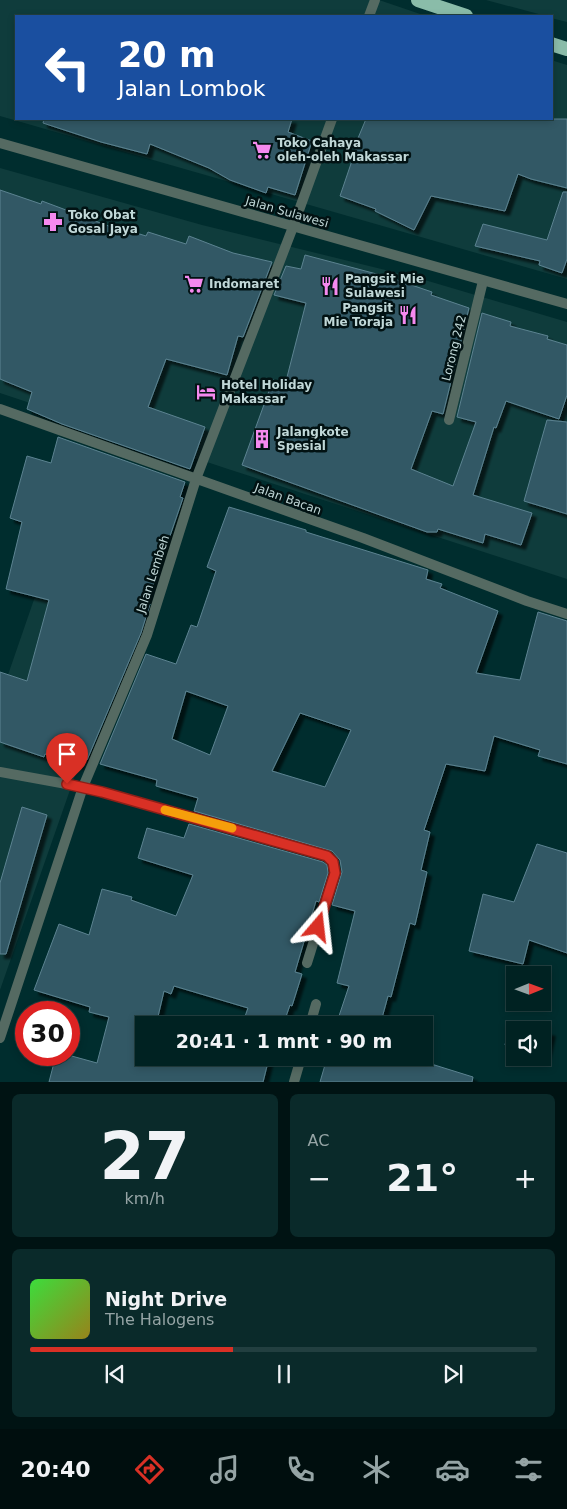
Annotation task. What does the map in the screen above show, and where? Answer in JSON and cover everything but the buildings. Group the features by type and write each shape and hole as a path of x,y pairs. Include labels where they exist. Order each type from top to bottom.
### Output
{"highway":[{"path":"418,0 463,15"},
{"path":"553,45 567,49"}],"street":[{"path":"369,15 375,0"},
{"name":"Jalan Lembeh","path":"0,1038 84,787 147,635 196,479 293,227 332,120"},
{"name":"Jalan Sulawesi","path":"0,143 567,304"},
{"name":"Lorong 242","path":"449,420 483,281"},
{"name":"Jalan Bacan","path":"0,408 363,538 527,601 567,614"},
{"path":"0,772 84,787 327,856 333,862 335,873 308,962"},
{"path":"313,1016 316,1004"},
{"path":"294,1082 299,1066"}],"shaded area":[{"path":"0,0 379,0 423,15 15,15 15,120 553,120 553,61 567,65 567,279 0,116"},
{"path":"486,0 567,0 567,22 553,18 553,15 542,15"},
{"path":"0,168 202,225 418,278 567,322 567,579 0,393"},
{"path":"48,559 141,587 0,990 0,698"}],"slow traffic":[{"path":"165,810 232,828"}],"place":[{"name":"Toko Cahaya oleh-oleh Makassar","path":"262,150"},
{"name":"Toko Obat Gosal Jaya","path":"53,222"},
{"name":"Indomaret","path":"194,284"},
{"name":"Pangsit Mie Sulawesi","path":"330,286"},
{"name":"Pangsit Mie Toraja","path":"408,315"},
{"name":"Hotel Holiday Makassar","path":"206,392"},
{"name":"Jalangkote Spesial","path":"262,439"}],"route":[{"path":"67,784 84,787 327,856 333,862 335,873 318,927"}]}
